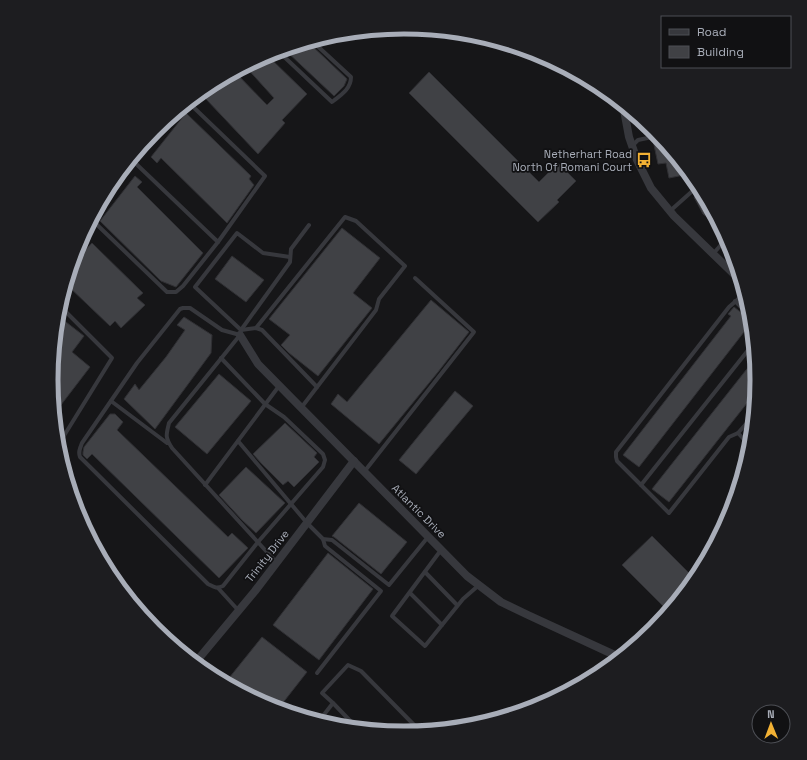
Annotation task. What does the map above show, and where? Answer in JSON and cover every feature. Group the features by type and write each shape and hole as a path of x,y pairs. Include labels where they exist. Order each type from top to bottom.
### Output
{"street":[{"path":"626,115 629,137 637,160 650,188 670,211 732,272"},
{"name":"Atlantic Drive","path":"240,332 258,364 468,576 501,602 614,655"},
{"name":"Trinity Drive","path":"198,659 307,523 354,461"}],"lane":[{"path":"283,56 332,102 348,88 351,82 351,77 317,45"},
{"path":"96,222 167,292 176,292 183,286 218,242 266,176 192,106"},
{"path":"632,146 638,140 650,137"},
{"path":"134,163 218,242"},
{"path":"670,211 693,191"},
{"path":"256,328 345,218 356,221 405,266 379,299 376,310 301,408"},
{"path":"169,445 167,434 169,423 221,358 290,262 291,249 309,225"},
{"path":"240,332 195,287 237,233 263,253 290,257"},
{"path":"713,254 721,244"},
{"path":"364,472 474,332 415,278"},
{"path":"740,297 729,306 616,452 617,461 669,513 729,437 738,434 747,423"},
{"path":"735,301 742,308"},
{"path":"238,610 218,588 214,588 208,584 80,457 78,454 79,449 137,363 180,309 190,308 222,330 240,332 256,328 262,330 318,387"},
{"path":"62,438 112,358 64,310"},
{"path":"640,485 748,350"},
{"path":"218,588 222,586 323,467 325,460 323,454 284,418 265,404 221,358"},
{"path":"205,485 279,386"},
{"path":"111,401 169,445 276,562"},
{"path":"738,434 744,440"},
{"path":"238,441 307,523 323,539 325,546 381,592 317,673"},
{"path":"323,539 332,540 389,585 428,536"},
{"path":"442,550 392,616 425,646 457,605 479,585"},
{"path":"425,572 457,605"},
{"path":"410,593 442,625"},
{"path":"352,722 322,693 348,664 361,671 415,726"},
{"path":"323,716 333,703"}],"building":[{"path":"313,46 347,79 344,86 334,96 289,53"},
{"path":"272,60 307,94 282,120 285,123 258,154 205,98 211,92 239,76 267,105 274,98 249,70"},
{"path":"429,72 539,182 558,163 576,181 557,200 559,202 538,222 409,93"},
{"path":"186,113 251,176 249,179 254,185 227,223 161,158 157,163 151,157"},
{"path":"653,140 682,175 669,178 666,163 658,164"},
{"path":"135,176 142,182 137,187 203,253 176,287 161,281 100,221"},
{"path":"696,196 709,218 703,214 694,197"},
{"path":"342,228 380,258 353,293 372,308 318,376 281,345 290,335 269,319"},
{"path":"92,243 143,293 137,298 145,305 121,328 115,321 110,326 70,288 82,254"},
{"path":"232,256 264,280 246,302 215,279"},
{"path":"431,300 469,332 379,444 331,404 338,394 347,402"},
{"path":"734,307 743,314 746,329 639,467 623,455 731,316 728,314"},
{"path":"184,317 212,335 211,353 155,429 124,399 135,384 139,390 166,357 185,330 177,325"},
{"path":"63,319 84,336 72,352 90,367 58,408 58,357"},
{"path":"749,366 749,400 669,502 652,489"},
{"path":"219,374 251,401 207,454 175,427"},
{"path":"455,391 473,406 416,474 399,460"},
{"path":"110,414 115,414 123,422 117,430 228,537 232,533 248,548 219,578 92,454 87,459 83,455 84,447"},
{"path":"285,423 317,453 314,457 319,462 294,487 288,481 283,485 253,454"},
{"path":"246,467 285,503 256,533 219,495"},
{"path":"359,503 407,542 381,574 332,536"},
{"path":"652,536 690,574 664,607 622,565"},
{"path":"328,553 373,589 319,660 273,625"},
{"path":"262,637 307,672 282,704 228,679"}],"place":[{"name":"Netherhart Road North Of Romani Court","path":"644,160"}]}
